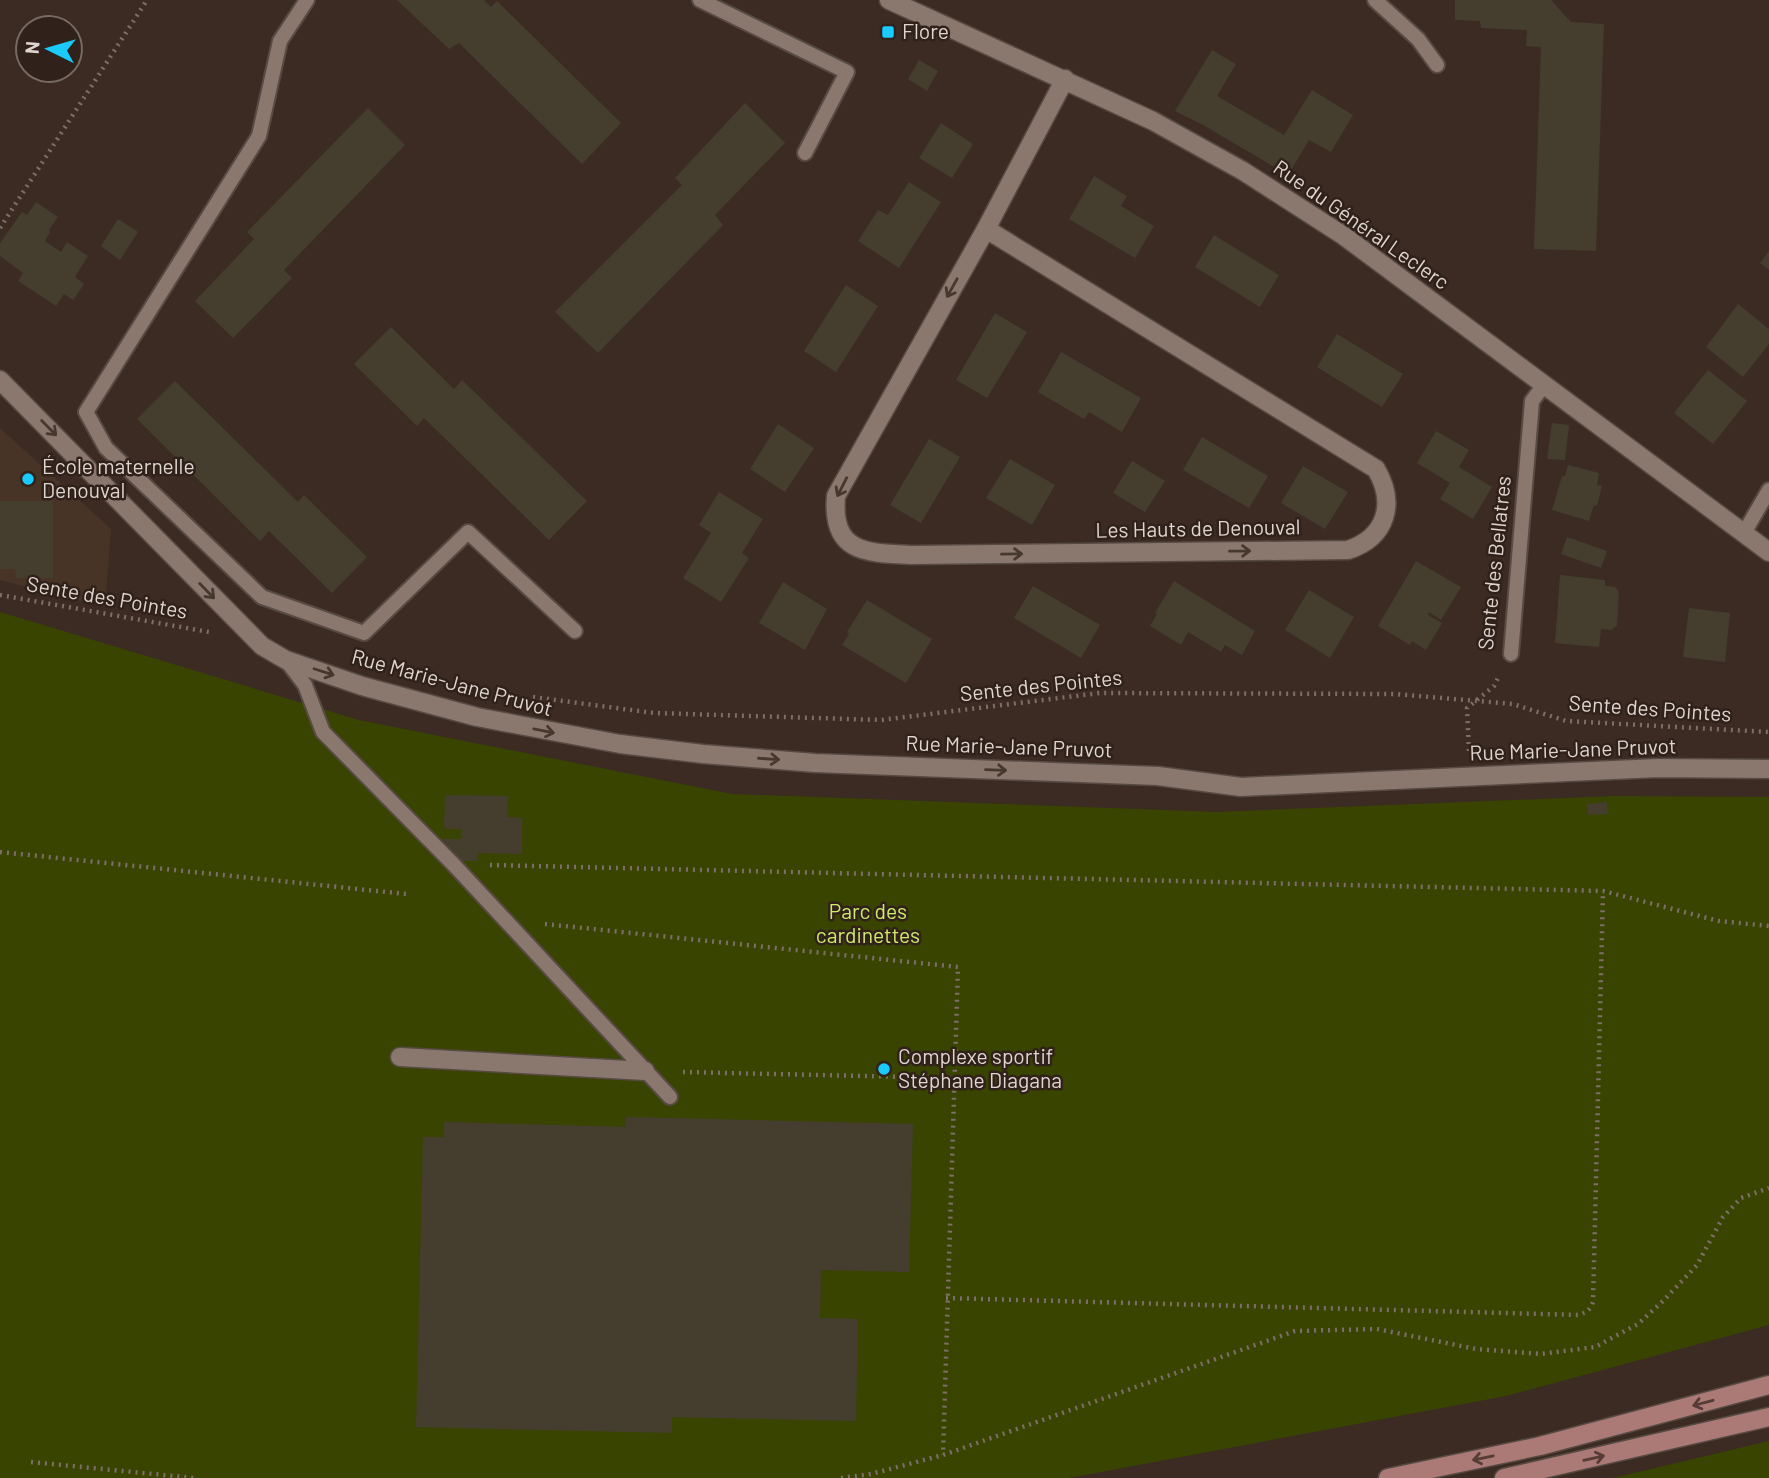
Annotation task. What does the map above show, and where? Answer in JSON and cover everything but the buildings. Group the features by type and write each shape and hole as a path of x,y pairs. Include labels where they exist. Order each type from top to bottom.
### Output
{"main road":[{"path":"1388,1478 1540,1446 1769,1385"},
{"path":"1504,1478 1769,1417"}],"street":[{"name":"Rue du Général Leclerc","path":"889,0 1153,121 1243,171 1344,236 1769,552"},
{"name":"Les Hauts de Denouval","path":"986,229 1376,469 1386,494 1385,512 1380,528 1363,545 1348,550 913,555 870,553 850,545 841,535 836,523 836,496 986,229 1065,79"},
{"name":"Rue Marie-Jane Pruvot","path":"0,380 262,646 286,660 362,686 477,718 607,742 703,754 815,763 1158,776 1241,787 1658,768 1769,769"},
{"path":"400,1057 645,1071"}],"lane":[{"path":"307,0 280,41 260,136 86,412 106,447 262,597 364,633 468,532 575,631"},
{"path":"700,0 847,72 805,153"},
{"path":"1375,0 1418,39 1437,65"},
{"name":"Sente des Bellatres","path":"1510,653 1532,401 1544,385"},
{"path":"1744,533 1769,490"},
{"path":"286,660 305,685 323,732 454,864 670,1097"}],"path":[{"path":"0,228 147,0"},
{"name":"Sente des Pointes","path":"0,595 209,632"},
{"name":"Sente des Bellatres","path":"1470,776 1467,708 1494,687 1510,653"},
{"name":"Sente des Pointes","path":"530,696 654,713 881,720 1100,693 1395,694 1513,704 1566,721 1769,732"},
{"path":"0,852 406,894"},
{"path":"454,864 1603,891 1719,921 1769,926"},
{"path":"946,1298 1579,1315 1586,1313 1593,1302 1603,891"},
{"path":"506,920 958,967 943,1455"},
{"path":"645,1071 955,1078"},
{"path":"841,1478 871,1474 943,1455 1295,1331 1377,1329 1476,1349 1541,1354 1595,1347 1638,1324 1647,1316 1697,1265 1723,1217 1741,1198 1769,1188"},
{"path":"31,1462 194,1478"}],"shaded area":[{"name":"École maternelle Denouval","path":"0,428 111,529 105,607 0,580"}],"green space":[{"name":"Complexe sportif Stéphane Diagana","path":"0,612 359,720 732,794 1217,812 1614,796 1769,797 1769,1325 1506,1396 1069,1478 0,1478"},
{"path":"1769,1441 1769,1478 1613,1478"}],"place":[{"name":"Flore","path":"888,32"},
{"name":"École maternelle Denouval","path":"28,479"},
{"name":"Complexe sportif Stéphane Diagana","path":"884,1069"}],"park label":[{"name":"Parc des cardinettes","path":"868,924"}]}
